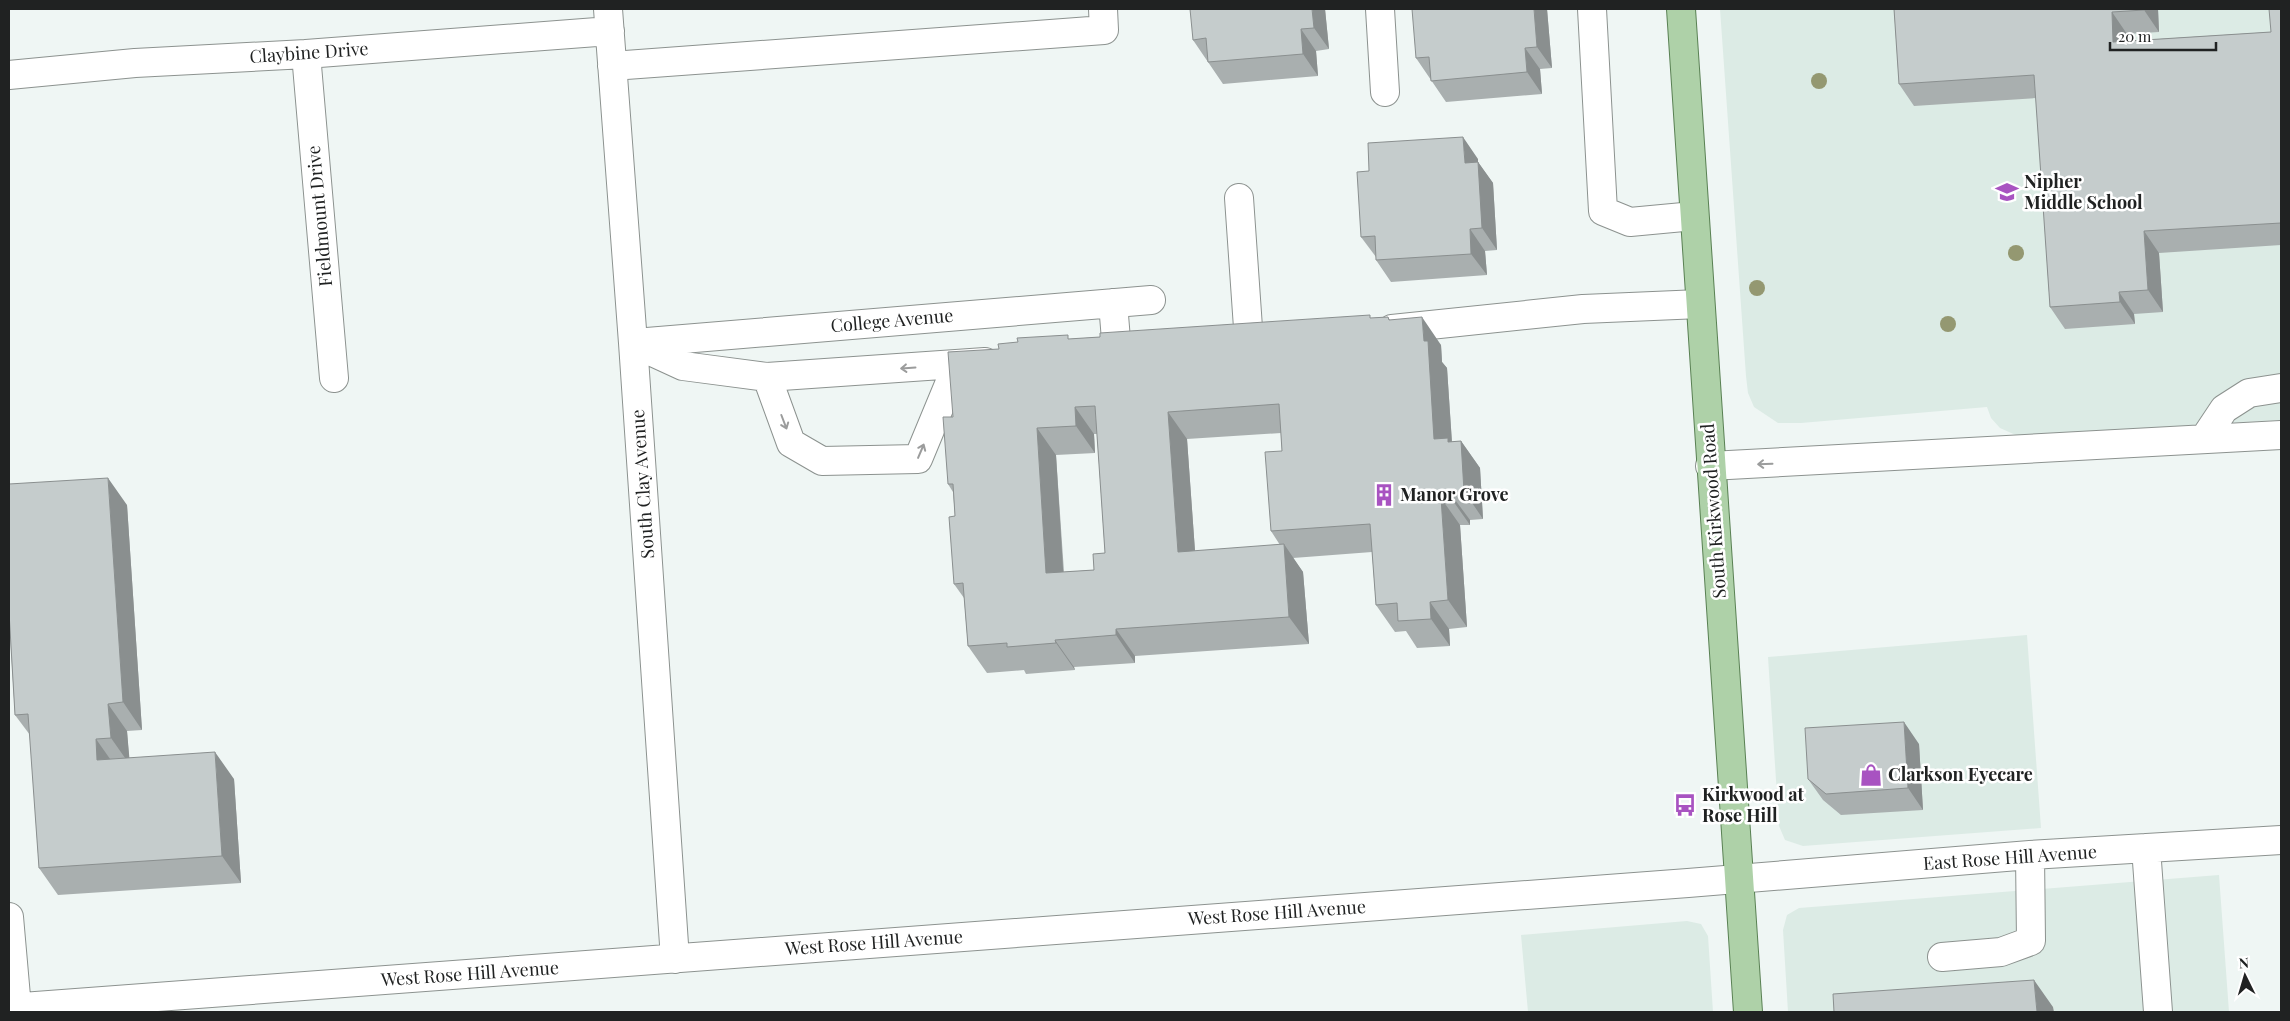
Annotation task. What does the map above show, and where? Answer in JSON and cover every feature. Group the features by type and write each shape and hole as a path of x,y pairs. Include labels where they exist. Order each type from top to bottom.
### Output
{"main road":[{"name":"South Kirkwood Road","path":"1681,9 1710,466 1748,1012"}],"street":[{"path":"612,66 1104,30 1103,9"},
{"path":"1380,9 1385,92"},
{"path":"1592,9 1603,211 1630,222 1694,216"},
{"name":"South Clay Avenue","path":"609,20 675,958"},
{"name":"Claybine Drive","path":"9,75 136,63 306,54 609,20"},
{"name":"Fieldmount Drive","path":"306,54 334,378"},
{"path":"1221,344 1261,341 1238,198"},
{"name":"College Avenue","path":"633,343 1151,300"},
{"path":"1113,303 1118,352"},
{"path":"1366,332 1583,309 1700,304"},
{"path":"633,343 683,366 766,376 1011,360"},
{"path":"1088,354 1146,350"},
{"path":"766,376 791,443 822,461 918,459 957,365"},
{"path":"2204,439 2224,408 2249,393 2281,388"},
{"path":"1710,466 1814,462 2281,435"},
{"name":"East Rose Hill Avenue","path":"1739,879 2030,855 2281,840"},
{"path":"2146,848 2158,1012"},
{"path":"1942,957 2002,952 2032,941 2030,855"},
{"name":"West Rose Hill Avenue","path":"13,1008 1739,879"},
{"path":"9,917 13,1008"}],"shaded area":[{"name":"Nipher Middle School","path":"1720,9 2281,9 2281,420 2018,436 2000,428 1991,418 1987,407 1801,423 1778,423 1754,407 1748,393 1746,376"},
{"path":"2027,635 2041,828 1803,846 1785,840 1779,826 1768,657"},
{"path":"2219,875 2229,1012 1788,1012 1783,930 1787,915 1799,908"},
{"path":"1687,921 1701,924 1708,936 1713,1012 1528,1012 1521,935"}],"building":[{"path":"1190,9 1312,9 1314,28 1301,29 1303,54 1208,62 1206,38 1193,40"},
{"path":"1412,9 1534,9 1537,47 1525,48 1527,72 1431,81 1429,57 1416,58"},
{"name":"Nipher Middle School","path":"1894,9 2144,9 2112,12 2113,42 2271,32 2269,9 2281,9 2281,223 2144,231 2148,290 2119,292 2120,302 2050,307 2034,75 1899,84"},
{"path":"1463,137 1465,163 1478,162 1482,228 1470,229 1471,254 1376,260 1375,236 1361,237 1357,172 1369,171 1368,143"},
{"name":"Manor Grove","path":"1370,315 1370,318 1388,317 1389,320 1422,317 1424,341 1428,341 1434,439 1448,438 1448,442 1461,441 1464,491 1450,493 1451,498 1441,498 1448,600 1430,602 1431,619 1398,621 1397,603 1376,605 1370,524 1271,531 1265,452 1282,451 1279,404 1168,412 1178,552 1284,544 1289,617 1116,629 1116,635 1055,640 1056,643 1007,647 1007,643 968,646 963,583 954,584 949,517 955,516 953,484 948,484 943,417 953,417 948,352 999,349 998,344 1018,342 1017,338 1068,335 1068,339 1100,337 1100,333","holes":["1095,406 1105,553 1093,554 1094,570 1046,573 1037,428 1076,426 1075,407"]},
{"path":"108,478 123,702 108,704 111,738 96,739 97,760 215,752 222,856 39,868 28,714 15,715 9,612 9,484"},
{"path":"1904,722 1908,788 1826,794 1808,779 1805,728"},
{"path":"2034,980 2037,1012 1834,1012 1833,994"}],"place":[{"name":"Nipher Middle School","path":"2007,192"},
{"name":"Manor Grove","path":"1384,495"},
{"name":"Clarkson Eyecare","path":"1871,775"},
{"name":"Kirkwood at Rose Hill","path":"1685,805"}]}
